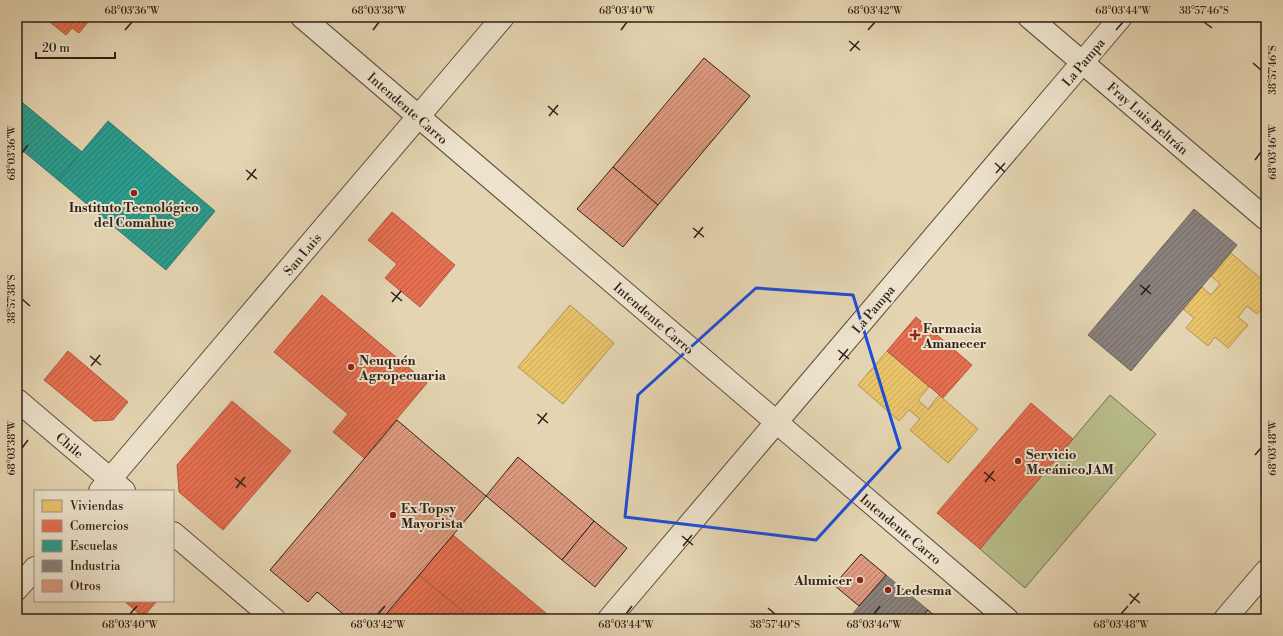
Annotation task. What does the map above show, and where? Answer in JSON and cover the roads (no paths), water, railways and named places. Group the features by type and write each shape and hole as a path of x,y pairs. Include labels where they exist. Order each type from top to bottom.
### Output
{"street":[{"name":"Intendente Carro","path":"302,17 1007,619"},
{"name":"San Luis","path":"112,487 418,116 503,17"},
{"name":"Fray Luis Beltrán","path":"1029,17 1266,219"},
{"name":"La Pampa","path":"609,619 1121,17"},
{"name":"Chile","path":"17,400 112,487"},
{"path":"174,534 274,619"},
{"path":"17,589 34,569"},
{"path":"1225,619 1266,571"}],"place":[{"name":"Instituto Tecnológico del Comahue","path":"134,193"},
{"name":"Farmacia Amanecer","path":"915,335"},
{"name":"Neuquén Agropecuaria","path":"351,367"},
{"name":"Servicio Mecánico JAM","path":"1018,461"},
{"name":"Ex Topsy Mayorista","path":"393,515"},
{"name":"Alumicer","path":"860,580"},
{"name":"Ledesma","path":"888,590"}]}
